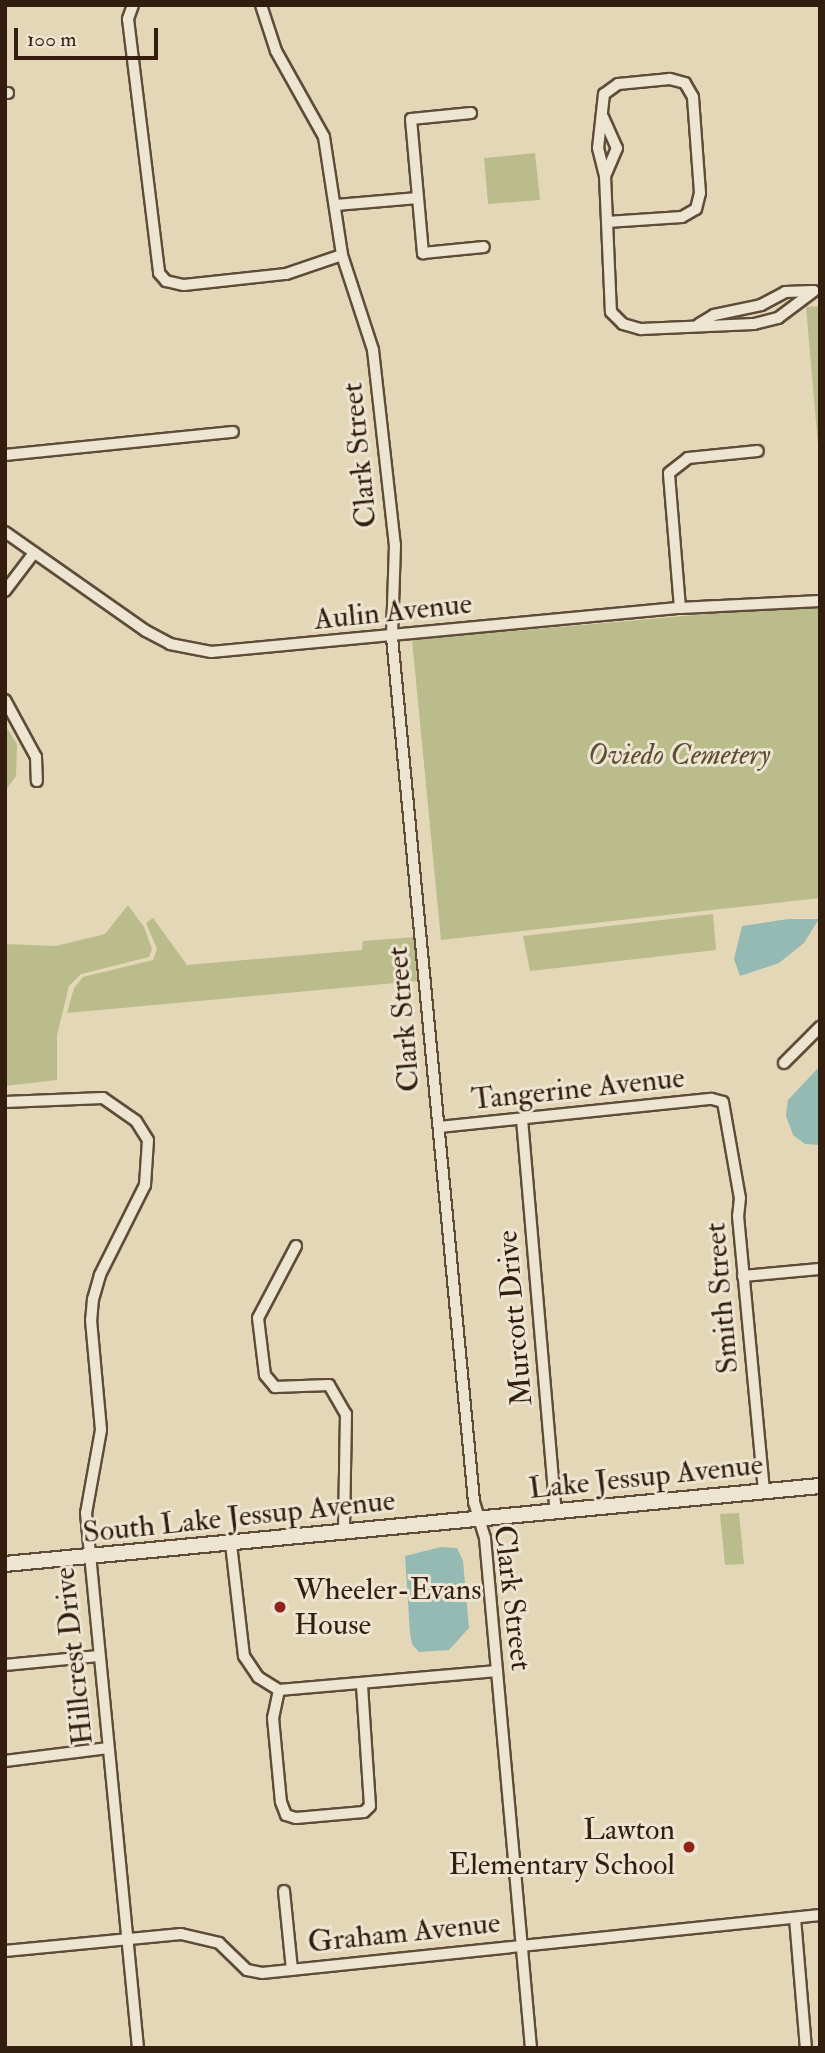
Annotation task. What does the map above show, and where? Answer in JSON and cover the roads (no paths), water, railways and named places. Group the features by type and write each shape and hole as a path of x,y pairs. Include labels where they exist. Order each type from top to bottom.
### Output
{"street":[{"path":"133,5 128,19 159,273 166,281 184,285 286,274 342,255"},
{"name":"Clark Street","path":"261,5 276,51 324,137 342,255 373,350 395,545 392,636 478,1520 485,1538 531,2048"},
{"path":"607,222 682,217 696,209 700,193 693,97 685,83 670,79 618,84 604,94 598,148 605,176 607,222 611,312 623,324 641,329 769,322 817,290"},
{"path":"471,113 411,119 423,253 484,247"},
{"path":"603,117 617,148 605,176"},
{"path":"336,205 418,198"},
{"path":"699,324 714,315 761,305 785,292 817,290"},
{"path":"785,292 793,306"},
{"path":"761,305 769,322"},
{"path":"5,455 233,432"},
{"path":"680,608 669,473 688,458 758,451"},
{"name":"Aulin Avenue","path":"5,532 129,621 192,650 238,652 680,608 820,601"},
{"path":"5,592 34,553"},
{"path":"5,700 36,757 37,781"},
{"path":"783,1063 820,1027"},
{"name":"Hillcrest Drive","path":"5,1102 103,1098 136,1121 148,1140 145,1185 93,1299 91,1320 101,1430 87,1494 88,1558 138,2048"},
{"name":"Tangerine Avenue","path":"439,1127 723,1102"},
{"name":"Smith Street","path":"723,1102 738,1183 743,1276 764,1492"},
{"name":"Murcott Drive","path":"522,1119 556,1512"},
{"path":"296,1246 258,1318 265,1375 275,1387 329,1385 346,1414 344,1533"},
{"path":"743,1276 820,1269"},
{"name":"Lake Jessup Avenue","path":"478,1520 820,1486"},
{"name":"South Lake Jessup Avenue","path":"5,1564 478,1520"},
{"path":"231,1544 244,1656 258,1677 279,1690 362,1685 497,1671"},
{"path":"5,1665 99,1656"},
{"path":"279,1690 273,1718 281,1802 286,1815 296,1818 364,1812 370,1806 362,1685"},
{"path":"5,1761 108,1748"},
{"path":"284,1891 292,1970"},
{"name":"Graham Avenue","path":"5,1951 127,1938 199,1936 219,1943 247,1970 292,1970 820,1915"},
{"path":"795,1918 806,2048"}],"water":[{"path":"788,919 819,919 804,943 779,963 740,976 734,959 742,926"},
{"path":"820,1066 820,1145 805,1144 793,1135 786,1116 788,1100"},
{"path":"441,1547 457,1548 463,1561 469,1628 449,1650 419,1652 412,1644 410,1633 405,1556"}],"place":[{"name":"Wheeler-Evans House","path":"280,1607"},
{"name":"Lawton Elementary School","path":"689,1847"}],"park label":[{"name":"Oviedo Cemetery","path":"679,755"}]}
